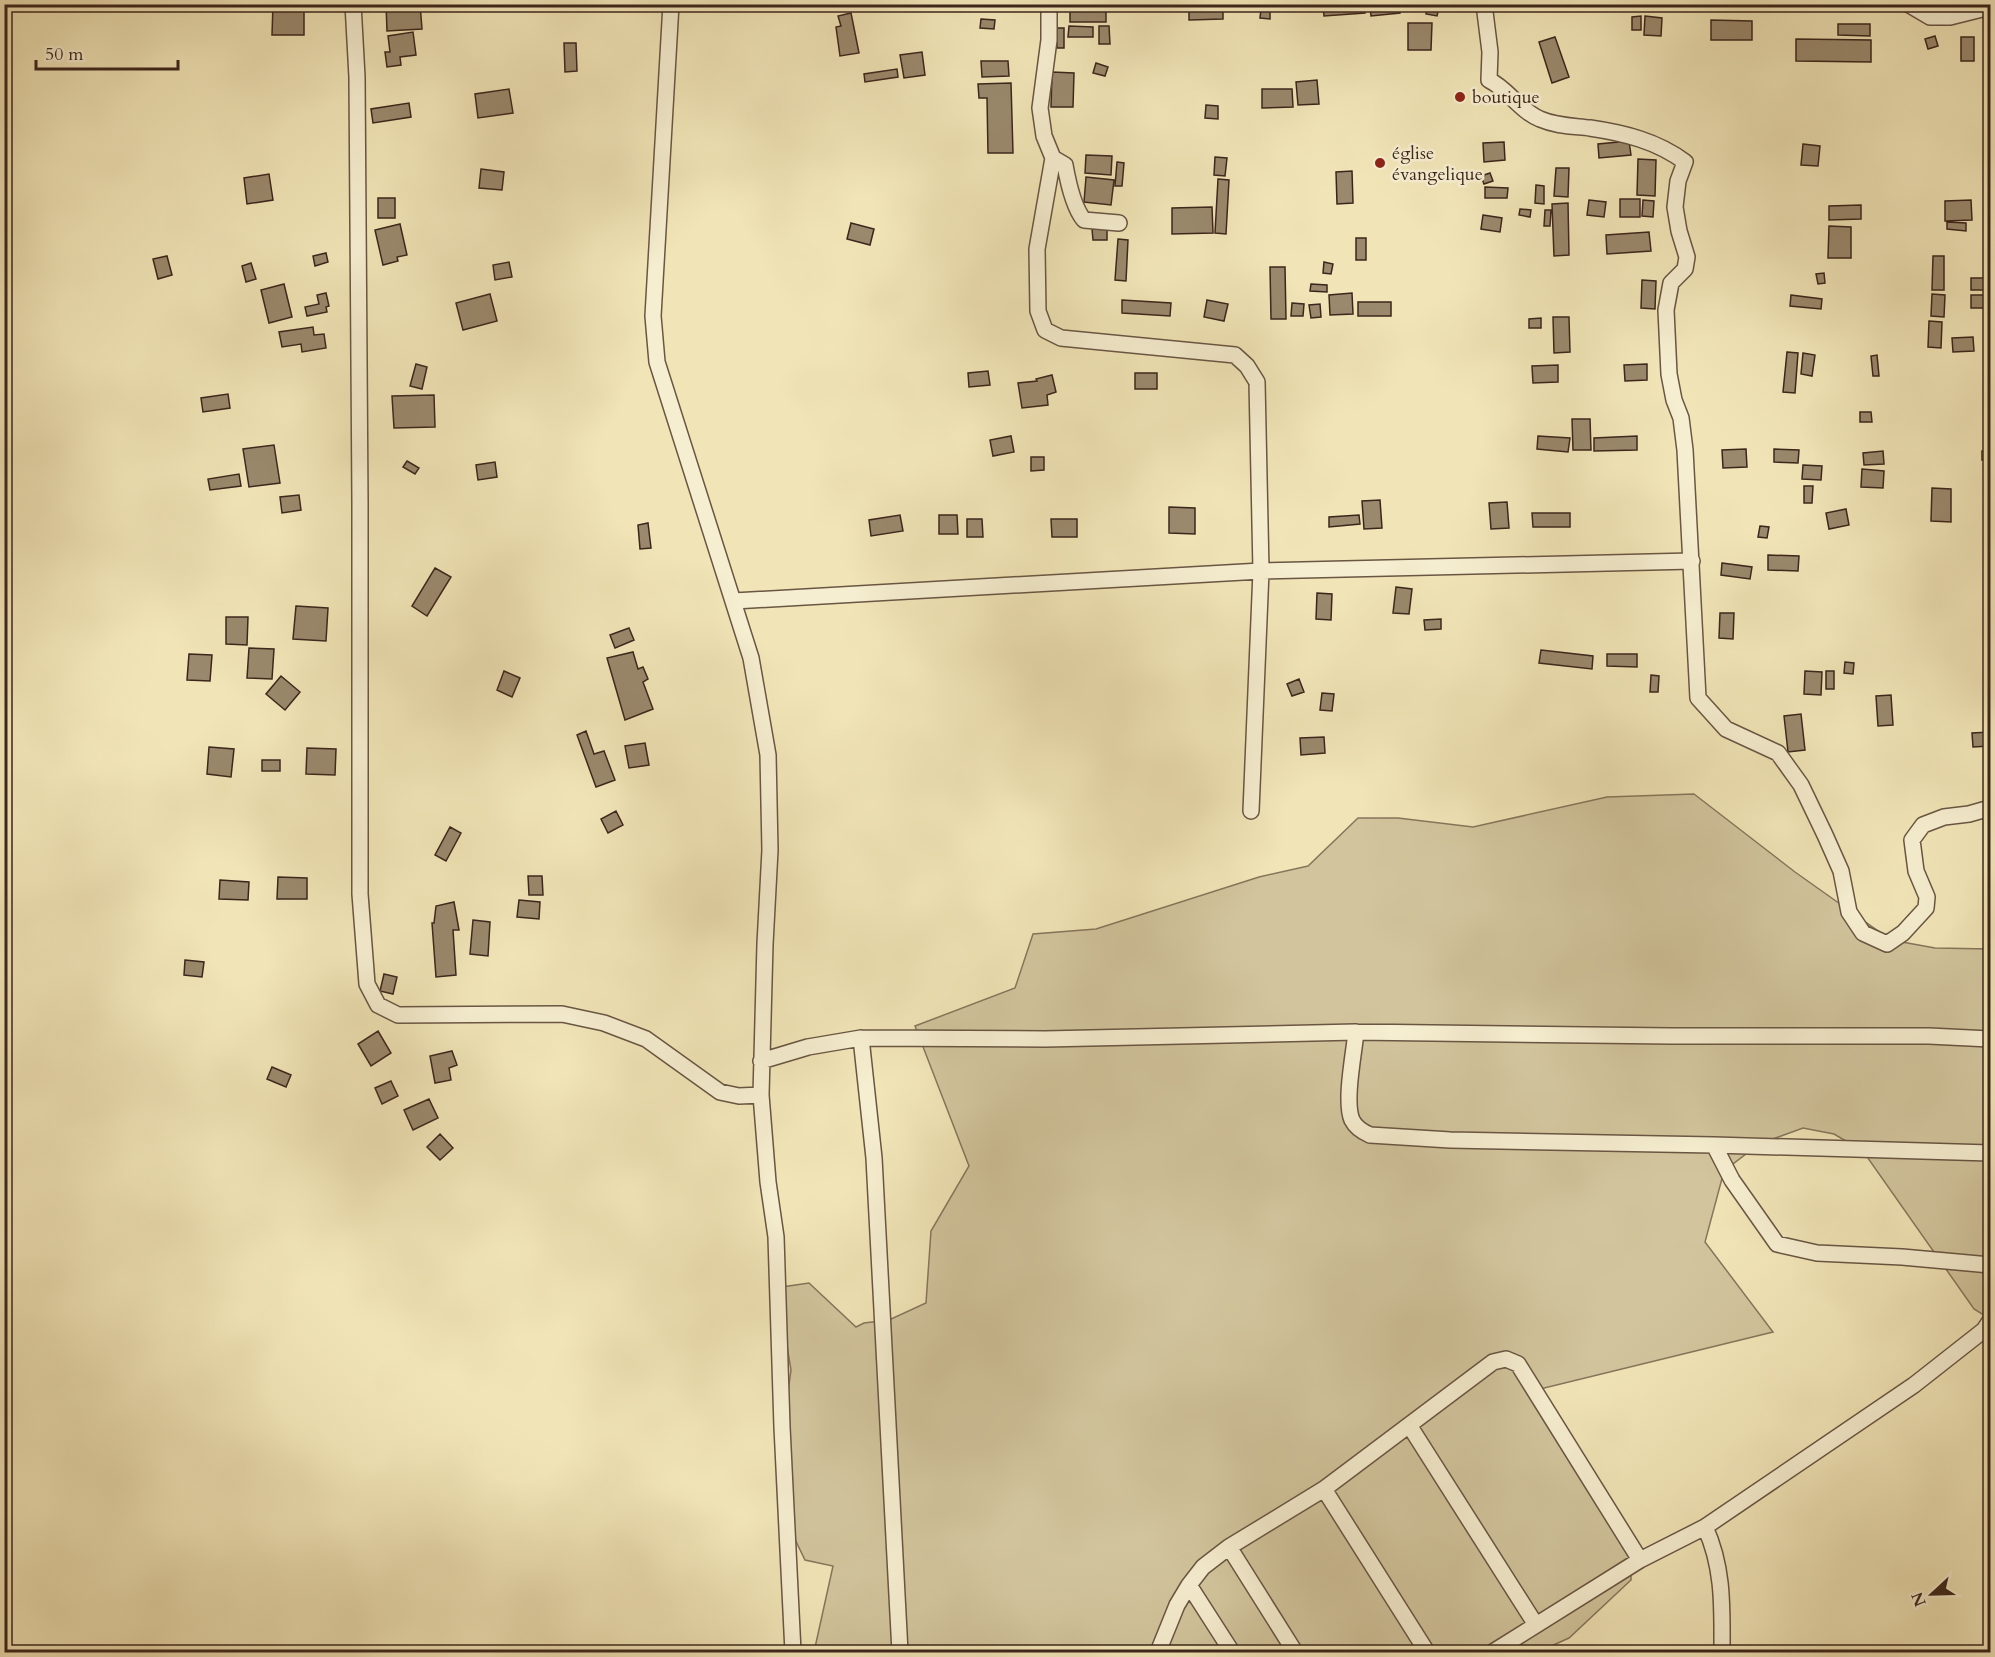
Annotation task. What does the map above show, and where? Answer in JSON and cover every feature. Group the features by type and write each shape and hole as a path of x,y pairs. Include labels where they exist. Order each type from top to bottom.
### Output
{"street":[{"path":"353,4 357,77 360,894 367,984 378,1005 398,1015 562,1014 604,1023 646,1039 720,1092 739,1096 761,1095"},
{"path":"671,4 653,316 657,362 751,658 768,755 771,850 761,1095 768,1182 776,1237 793,1653"},
{"path":"1049,4 1049,40 1040,108 1044,136 1053,158 1037,249 1038,311 1045,330 1061,338 1235,355 1247,366 1257,382 1261,571 1251,811"},
{"path":"1484,4 1490,52 1489,80 1498,85 1522,107 1538,119 1559,125 1614,132 1653,143 1684,162 1678,181 1675,207 1687,257 1685,269 1671,283 1666,310 1669,374 1674,400 1681,418 1685,450 1698,698 1725,729 1778,753 1801,785 1841,872 1849,912 1863,933 1887,944 1903,933 1926,908 1927,897 1916,871 1912,840 1923,825 1944,817 1969,814 1990,808"},
{"path":"1908,4 1930,17 1950,17 1990,7"},
{"path":"1053,158 1065,165 1074,199 1084,220 1119,223"},
{"path":"734,601 1261,571 1692,561"},
{"path":"761,1061 808,1047 861,1038 1045,1039 1356,1032 1917,1036 1990,1039"},
{"path":"1356,1032 1348,1106 1353,1121 1361,1131 1370,1135 1450,1140 1990,1153"},
{"path":"861,1038 874,1158 900,1653"},
{"path":"1714,1145 1732,1180 1777,1244 1817,1253 1902,1257 1990,1265"},
{"path":"1493,1653 1640,1560 1705,1527 1914,1385 1984,1330 1990,1321"},
{"path":"1162,1650 1177,1605 1203,1568 1229,1547 1324,1489 1493,1362 1506,1359 1518,1364 1640,1560"},
{"path":"1409,1425 1536,1625"},
{"path":"1324,1489 1427,1653"},
{"path":"1705,1527 1715,1548 1722,1593 1722,1653"},
{"path":"1229,1547 1295,1653"},
{"path":"1189,1585 1232,1653"}],"shaded area":[{"path":"1694,794 1795,872 1891,940 1935,948 1990,949 1990,1319 1974,1309 1863,1151 1834,1134 1803,1128 1759,1144 1724,1171 1705,1242 1773,1332 1540,1389 1571,1457 1631,1531 1631,1580 1569,1638 1538,1652 814,1652 833,1566 805,1560 790,1529 785,1413 791,1370 783,1322 782,1287 809,1283 856,1327 864,1323 889,1320 926,1303 931,1231 969,1166 915,1026 1015,988 1033,934 1096,929 1259,877 1308,866 1358,818 1398,818 1473,827 1607,797"}],"building":[{"path":"273,4 304,5 304,35 272,35"},
{"path":"386,4 420,4 422,29 387,31"},
{"path":"1070,4 1106,4 1106,22 1070,22"},
{"path":"1364,4 1365,13 1324,16 1323,5"},
{"path":"1399,4 1400,13 1371,16 1370,5"},
{"path":"1428,4 1440,4 1437,16 1426,14"},
{"path":"1189,9 1223,9 1223,19 1189,20"},
{"path":"1261,9 1270,11 1270,19 1260,18"},
{"path":"851,13 859,53 840,56 836,27 841,26 838,16"},
{"path":"1641,16 1641,30 1632,30 1632,17"},
{"path":"1645,16 1662,18 1661,36 1644,35"},
{"path":"981,19 995,20 994,29 980,28"},
{"path":"1711,20 1752,21 1752,40 1711,40"},
{"path":"1408,23 1432,23 1431,50 1408,50"},
{"path":"1838,24 1870,24 1870,36 1838,35"},
{"path":"1069,26 1093,27 1093,37 1068,37"},
{"path":"1099,26 1109,26 1110,44 1099,44"},
{"path":"1056,28 1064,28 1064,48 1057,48"},
{"path":"413,32 416,55 400,57 401,65 387,67 385,52 390,52 388,36"},
{"path":"1935,36 1938,46 1928,49 1925,39"},
{"path":"1555,37 1569,77 1552,83 1539,42"},
{"path":"1961,37 1974,37 1974,61 1961,61"},
{"path":"1796,39 1871,40 1871,62 1796,61"},
{"path":"564,43 576,43 577,71 565,72"},
{"path":"922,52 925,75 904,78 900,55"},
{"path":"981,61 1008,61 1009,76 982,77"},
{"path":"1096,63 1108,67 1105,76 1093,73"},
{"path":"897,69 898,77 865,82 864,74"},
{"path":"1052,72 1074,73 1073,107 1051,107"},
{"path":"1317,80 1319,104 1298,105 1296,82"},
{"path":"1011,83 1013,153 988,153 987,98 979,98 978,84"},
{"path":"509,89 513,113 478,118 475,94"},
{"path":"1262,89 1292,89 1293,107 1262,108"},
{"path":"409,103 411,117 373,123 371,109"},
{"path":"1206,105 1218,106 1218,119 1205,118"},
{"path":"1629,141 1631,155 1599,158 1598,144"},
{"path":"1504,142 1505,160 1484,162 1483,143"},
{"path":"1803,144 1820,146 1818,166 1801,165"},
{"path":"1086,155 1112,156 1111,175 1085,173"},
{"path":"1215,157 1227,158 1225,176 1214,175"},
{"path":"1638,159 1656,160 1655,196 1637,195"},
{"path":"1117,162 1124,163 1122,186 1115,186"},
{"path":"1556,168 1569,168 1568,197 1554,196"},
{"path":"481,169 504,172 502,190 479,188"},
{"path":"1352,171 1353,203 1337,204 1336,172"},
{"path":"1490,173 1493,181 1484,184 1481,176"},
{"path":"269,174 273,200 247,204 244,178"},
{"path":"1086,177 1114,180 1111,205 1084,202"},
{"path":"1218,179 1229,180 1226,234 1215,233"},
{"path":"1536,185 1544,186 1544,204 1535,203"},
{"path":"1485,187 1508,188 1507,198 1485,198"},
{"path":"378,198 395,198 395,218 378,218"},
{"path":"1620,199 1640,199 1640,217 1620,217"},
{"path":"1589,200 1606,202 1604,217 1587,215"},
{"path":"1643,200 1654,201 1653,217 1642,216"},
{"path":"1971,200 1972,220 1945,221 1945,201"},
{"path":"1568,203 1569,255 1554,256 1552,204"},
{"path":"1861,205 1861,219 1829,220 1829,206"},
{"path":"1212,207 1213,233 1172,234 1172,208"},
{"path":"1520,209 1531,210 1530,217 1519,215"},
{"path":"1545,210 1551,210 1550,226 1544,226"},
{"path":"1483,215 1502,218 1500,232 1481,229"},
{"path":"1947,222 1966,223 1966,231 1947,229"},
{"path":"851,223 874,229 870,245 847,239"},
{"path":"400,224 407,255 397,257 398,261 383,265 375,230"},
{"path":"1829,226 1851,227 1851,258 1828,258"},
{"path":"1107,228 1107,240 1093,240 1092,229"},
{"path":"1649,232 1651,251 1607,254 1606,235"},
{"path":"1356,238 1366,238 1366,260 1356,260"},
{"path":"1118,239 1128,240 1126,281 1115,280"},
{"path":"326,253 328,262 315,266 313,256"},
{"path":"167,256 172,275 158,279 153,259"},
{"path":"1933,256 1944,256 1944,290 1932,290"},
{"path":"509,262 512,277 495,280 493,265"},
{"path":"1324,262 1333,264 1331,274 1323,273"},
{"path":"251,263 256,279 246,282 242,266"},
{"path":"1270,267 1285,267 1286,319 1271,319"},
{"path":"1824,273 1825,283 1818,284 1816,274"},
{"path":"1971,278 1990,278 1990,290 1971,290"},
{"path":"1642,280 1656,281 1655,309 1641,308"},
{"path":"284,284 292,317 269,323 261,290"},
{"path":"1311,284 1327,285 1327,292 1310,291"},
{"path":"326,293 329,306 326,307 327,312 307,316 305,307 319,304 317,295"},
{"path":"1352,293 1353,314 1330,315 1329,295"},
{"path":"490,294 497,321 463,330 456,303"},
{"path":"1932,294 1945,295 1944,317 1931,316"},
{"path":"1791,295 1822,299 1821,309 1790,306"},
{"path":"1971,295 1989,295 1989,308 1971,308"},
{"path":"1122,300 1171,303 1170,316 1122,313"},
{"path":"1207,300 1228,304 1224,321 1204,317"},
{"path":"1358,302 1391,302 1391,316 1358,316"},
{"path":"1292,303 1304,304 1303,316 1291,316"},
{"path":"1320,304 1321,317 1311,318 1309,305"},
{"path":"1553,317 1569,317 1570,352 1554,353"},
{"path":"1541,318 1541,328 1529,328 1529,319"},
{"path":"1929,321 1942,322 1941,348 1928,347"},
{"path":"313,327 314,335 324,334 326,348 302,352 301,344 282,347 279,332"},
{"path":"1973,337 1974,351 1953,352 1952,338"},
{"path":"1787,352 1798,353 1795,393 1783,392"},
{"path":"1803,353 1815,355 1812,376 1801,374"},
{"path":"1877,355 1879,376 1873,376 1871,356"},
{"path":"416,364 427,367 422,389 410,386"},
{"path":"1647,364 1647,380 1625,381 1624,365"},
{"path":"1558,365 1558,382 1533,383 1532,366"},
{"path":"988,371 990,385 969,387 968,373"},
{"path":"1135,373 1157,373 1157,389 1135,389"},
{"path":"1052,375 1056,392 1047,395 1048,405 1022,408 1018,383 1037,381 1036,379"},
{"path":"228,394 230,408 203,412 201,398"},
{"path":"434,395 435,427 394,428 392,396"},
{"path":"1860,412 1871,412 1872,422 1860,422"},
{"path":"1572,419 1590,419 1591,450 1573,450"},
{"path":"1011,436 1014,452 993,456 990,440"},
{"path":"1538,436 1570,438 1568,452 1537,449"},
{"path":"1637,436 1637,450 1594,451 1594,438"},
{"path":"274,445 280,483 249,487 243,449"},
{"path":"1746,449 1747,467 1723,468 1722,450"},
{"path":"1774,449 1799,450 1798,463 1774,462"},
{"path":"1883,451 1884,464 1864,465 1863,453"},
{"path":"1982,451 1990,451 1990,461 1982,460"},
{"path":"1031,457 1044,457 1044,470 1031,471"},
{"path":"407,461 419,468 415,474 403,467"},
{"path":"495,462 497,477 478,480 476,465"},
{"path":"1803,465 1822,466 1821,480 1802,479"},
{"path":"1862,469 1884,471 1883,488 1861,487"},
{"path":"239,474 241,486 210,490 208,479"},
{"path":"1804,486 1813,486 1812,503 1804,503"},
{"path":"1932,488 1951,489 1951,522 1931,521"},
{"path":"299,495 301,510 282,513 280,497"},
{"path":"1380,500 1382,528 1364,529 1362,501"},
{"path":"1507,502 1509,528 1491,529 1489,503"},
{"path":"1169,507 1195,508 1195,534 1169,533"},
{"path":"1846,509 1849,525 1829,529 1826,513"},
{"path":"1532,513 1570,513 1570,527 1533,527"},
{"path":"900,515 903,531 871,536 869,520"},
{"path":"939,515 957,515 958,534 939,534"},
{"path":"1359,515 1360,524 1329,527 1329,517"},
{"path":"967,519 982,519 983,537 967,537"},
{"path":"1051,519 1077,519 1077,537 1052,537"},
{"path":"648,523 651,548 640,549 638,525"},
{"path":"1760,526 1769,527 1767,538 1758,537"},
{"path":"1768,555 1799,556 1798,571 1768,570"},
{"path":"1722,563 1752,567 1750,579 1721,575"},
{"path":"435,568 451,577 427,616 412,606"},
{"path":"1396,587 1412,589 1409,614 1393,613"},
{"path":"1317,593 1332,594 1331,620 1316,619"},
{"path":"296,606 328,608 326,641 293,639"},
{"path":"1720,613 1734,613 1733,639 1719,638"},
{"path":"226,617 248,617 247,645 226,644"},
{"path":"1441,619 1441,629 1425,630 1424,620"},
{"path":"629,628 634,640 615,648 610,635"},
{"path":"249,648 274,649 272,679 247,678"},
{"path":"1541,650 1593,656 1592,669 1539,663"},
{"path":"633,652 638,669 643,667 648,679 643,682 653,709 625,720 607,658"},
{"path":"189,654 212,655 210,681 187,680"},
{"path":"1607,654 1637,654 1637,667 1607,666"},
{"path":"1845,662 1854,663 1853,674 1844,673"},
{"path":"504,671 520,678 512,697 497,690"},
{"path":"1805,671 1822,672 1821,695 1804,694"},
{"path":"1826,671 1834,671 1834,689 1826,689"},
{"path":"1651,675 1659,676 1658,692 1650,692"},
{"path":"281,676 300,692 285,710 266,694"},
{"path":"1299,679 1304,692 1292,696 1287,684"},
{"path":"1322,693 1334,694 1332,711 1320,710"},
{"path":"1891,695 1893,725 1878,726 1876,696"},
{"path":"1801,714 1805,750 1788,752 1784,716"},
{"path":"586,731 594,754 604,751 615,780 596,787 577,735"},
{"path":"1990,732 1990,746 1973,747 1972,733"},
{"path":"1324,737 1325,753 1301,755 1300,738"},
{"path":"645,743 649,765 629,768 625,746"},
{"path":"209,747 234,749 231,777 207,774"},
{"path":"307,748 336,749 335,775 306,774"},
{"path":"262,760 280,760 280,771 262,771"},
{"path":"616,811 623,825 608,833 601,819"},
{"path":"450,827 461,833 446,861 435,855"},
{"path":"528,876 542,876 543,895 529,895"},
{"path":"278,877 307,878 307,899 277,899"},
{"path":"220,880 249,882 248,900 219,899"},
{"path":"519,900 540,902 539,919 517,917"},
{"path":"454,902 459,930 453,930 456,975 436,977 432,923 434,923 436,906"},
{"path":"473,920 490,922 488,956 470,954"},
{"path":"185,960 204,962 202,977 184,975"},
{"path":"384,974 397,977 393,994 380,991"},
{"path":"378,1031 391,1053 371,1066 358,1044"},
{"path":"452,1051 457,1065 449,1068 451,1080 435,1083 430,1056"},
{"path":"272,1067 291,1075 286,1087 267,1079"},
{"path":"391,1081 398,1096 382,1104 375,1088"},
{"path":"429,1099 438,1118 413,1130 404,1110"},
{"path":"440,1134 453,1148 440,1160 427,1147"}],"place":[{"name":"boutique","path":"1460,97"},
{"name":"église évangelique","path":"1380,163"}]}
